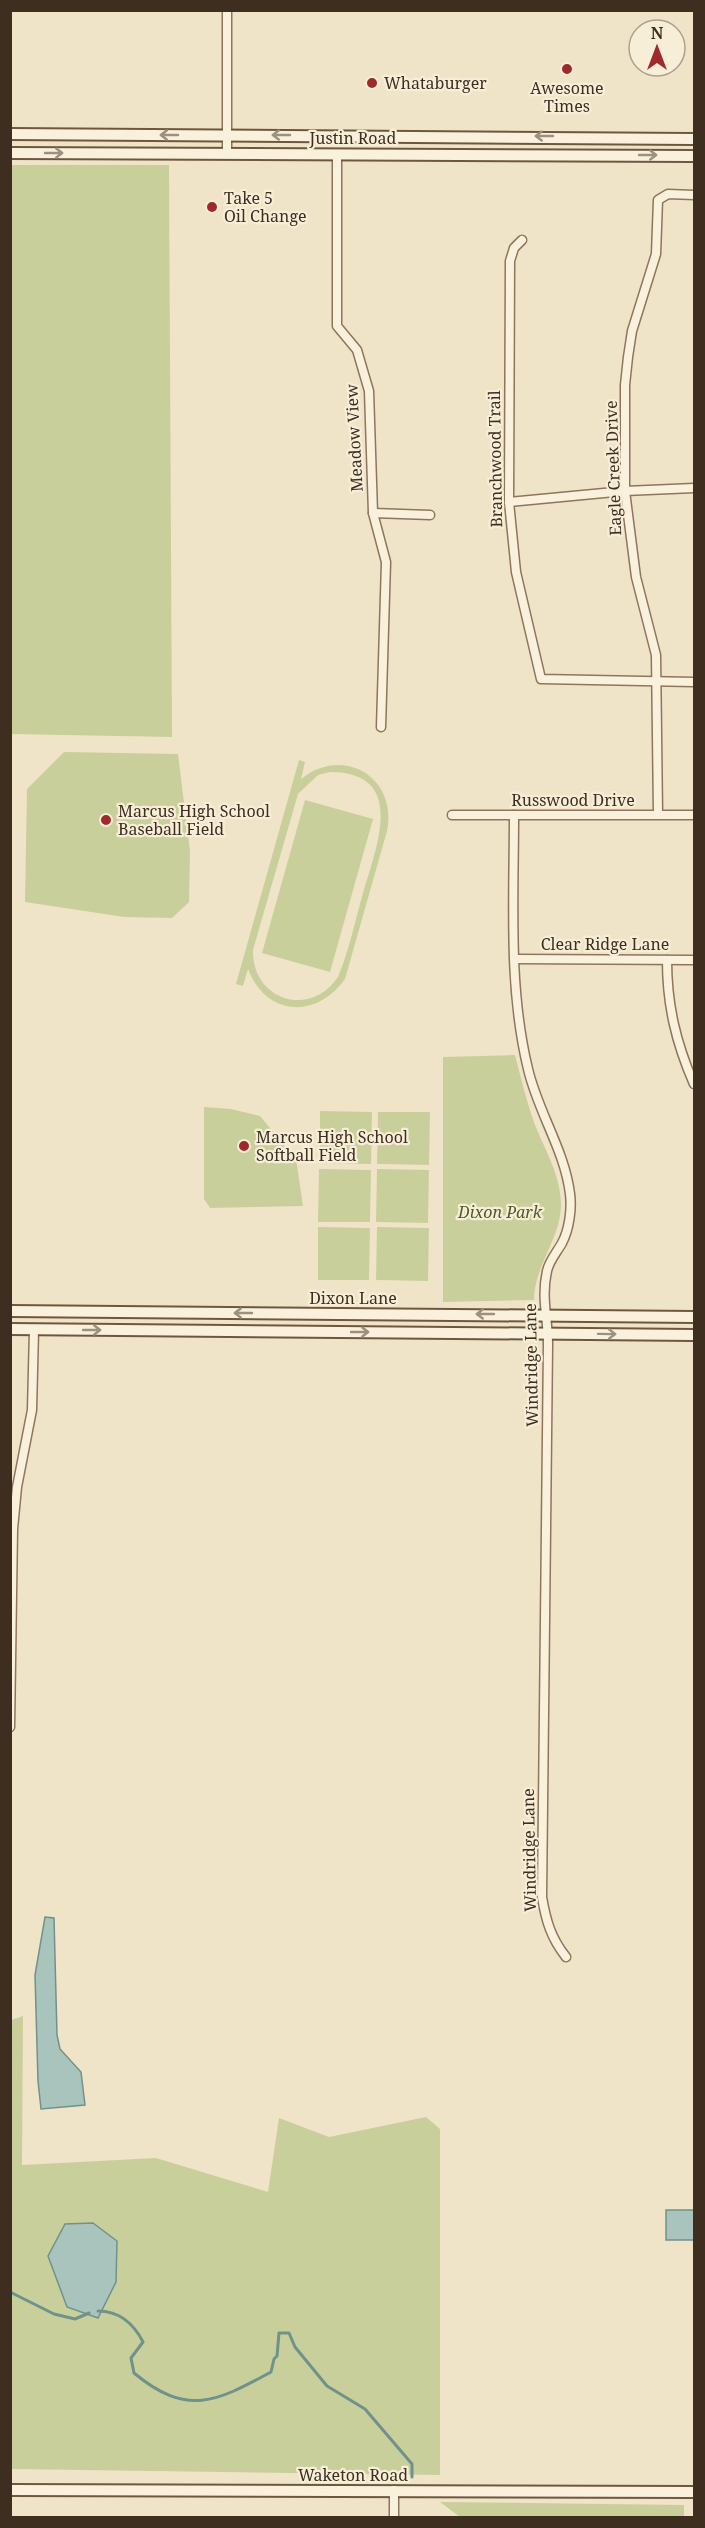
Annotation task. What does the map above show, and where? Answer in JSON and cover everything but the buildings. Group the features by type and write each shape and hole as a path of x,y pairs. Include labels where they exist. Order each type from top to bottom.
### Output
{"main road":[{"name":"Justin Road","path":"10,134 694,139"},
{"name":"Justin Road","path":"10,153 694,156"},
{"name":"Dixon Lane","path":"10,1311 694,1317"},
{"name":"Dixon Lane","path":"10,1329 694,1335"},
{"name":"Waketon Road","path":"10,2490 694,2492"}],"street":[{"path":"227,10 227,153"},
{"name":"Meadow View","path":"337,154 337,326 357,350 369,391 373,513 386,562 381,727"},
{"name":"Eagle Creek Drive","path":"658,814 658,681 652,633 636,577 625,491 625,384 632,331 656,254 658,200 676,193 694,195"},
{"name":"Branchwood Trail","path":"522,240 514,249 510,261 509,502 516,572 541,679 658,681"},
{"path":"509,502 625,491 694,488"},
{"path":"373,513 430,515"},
{"path":"658,681 694,682"},
{"name":"Russwood Drive","path":"452,815 694,814"},
{"name":"Windridge Lane","path":"514,815 515,991 528,1072 557,1148 571,1195 571,1212 563,1240 548,1268 543,1314 548,1333 542,1897 552,1940 566,1957"},
{"name":"Clear Ridge Lane","path":"515,959 694,960"},
{"path":"667,960 669,1008 673,1031 694,1084"},
{"path":"10,1727 13,1530 17,1487 32,1410 34,1330"},
{"path":"394,2490 394,2517"}],"green space":[{"path":"11,165 169,165 172,737 11,734"},
{"name":"Marcus High School Baseball Field","path":"64,752 178,754 190,851 189,902 172,918 124,917 25,902 27,789"},
{"path":"299,760 305,762 301,779 317,769 334,765 350,766 364,772 376,782 384,795 388,812 387,831 345,979 334,992 321,1001 307,1006 293,1007 279,1004 267,996 256,985 248,969 243,986 236,984","holes":["330,772 354,775 370,785 378,798 381,816 374,855 345,957 338,977 326,990 313,998 299,1000 285,998 272,992 262,981 255,967 253,950 298,794 318,775"]},
{"path":"305,800 373,819 330,972 262,953"},
{"name":"Dixon Park","path":"515,1055 532,1117 559,1186 561,1208 556,1232 538,1276 534,1300 443,1302 443,1057"},
{"name":"Marcus High School Softball Field","path":"204,1107 231,1109 260,1116 296,1159 303,1206 210,1208 204,1199"},
{"path":"320,1111 372,1112 371,1164 320,1163"},
{"path":"378,1112 430,1112 429,1165 377,1164"},
{"path":"319,1169 371,1170 370,1222 318,1222"},
{"path":"377,1169 429,1170 428,1223 376,1222"},
{"path":"318,1227 370,1228 369,1280 318,1280"},
{"path":"377,1227 429,1228 428,1281 376,1280"},
{"path":"23,2016 22,2165 156,2158 268,2192 279,2118 329,2137 426,2117 440,2129 440,2475 11,2469 11,2020"},
{"path":"440,2502 684,2505 684,2517 460,2517"}],"water":[{"path":"45,1917 54,1918 57,2035 60,2049 81,2072 85,2105 41,2109 35,1975"},
{"path":"666,2210 694,2210 694,2240 666,2240"},
{"path":"93,2223 117,2241 116,2282 98,2318 67,2307 48,2256 65,2224"}],"waterway":[{"path":"10,2292 54,2314 75,2319 89,2313"},
{"path":"98,2311 119,2316 139,2335 143,2342 131,2358 134,2373 170,2396 186,2400 217,2397 271,2372 277,2356 279,2333 289,2333 295,2347 327,2386 365,2409 412,2464 412,2477"}],"place":[{"name":"Awesome Times","path":"567,69"},
{"name":"Whataburger","path":"372,83"},
{"name":"Take 5 Oil Change","path":"212,207"},
{"name":"Marcus High School Baseball Field","path":"106,820"},
{"name":"Marcus High School Softball Field","path":"244,1146"}]}
